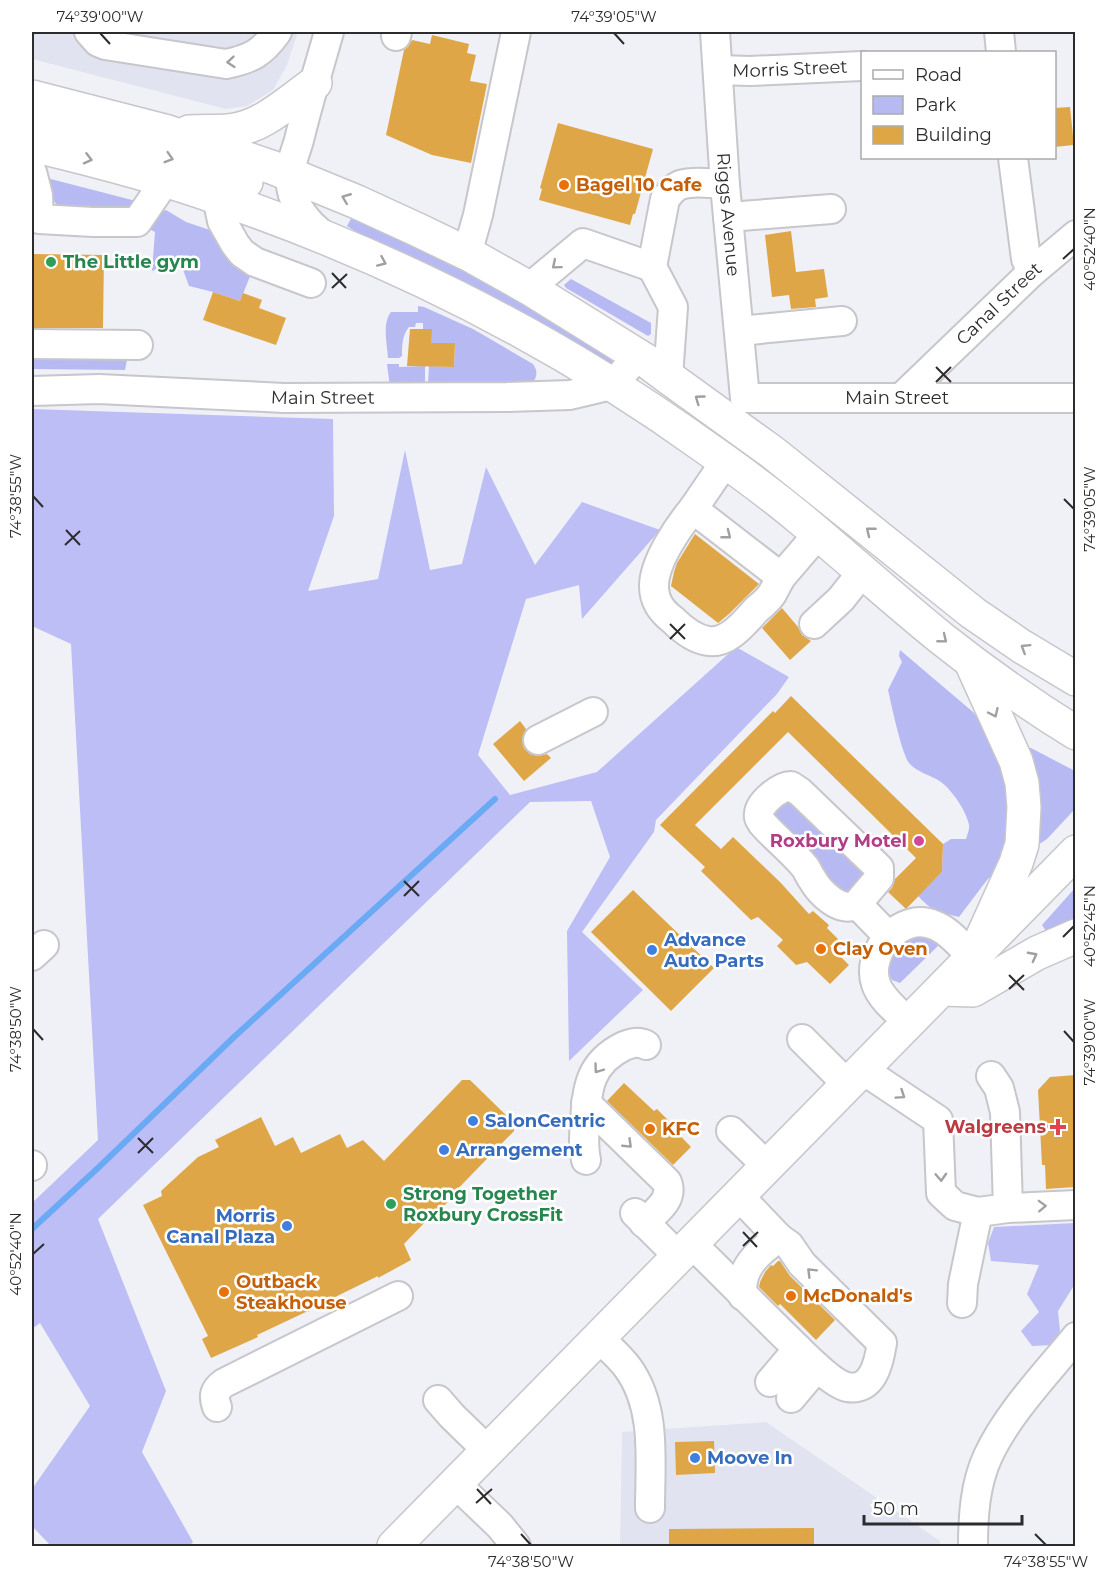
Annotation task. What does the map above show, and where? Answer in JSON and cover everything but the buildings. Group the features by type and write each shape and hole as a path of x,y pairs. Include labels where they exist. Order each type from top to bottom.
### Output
{"main road":[{"path":"168,132 228,131 255,124 315,82"},
{"path":"32,97 168,132 250,159 357,202 467,254 530,288 668,377 737,409 772,452 973,613 1021,646 1076,679"},
{"path":"32,121 163,156 258,186 270,188 282,186 290,175"},
{"path":"32,145 121,167 217,197 329,239 499,318 576,362 662,417 725,462 818,534 970,660 1040,711 1076,733"},
{"path":"970,660 1016,761 1022,783 1024,807 1022,844 1016,863 973,958"},
{"path":"394,1546 1076,852"},
{"path":"942,989 973,990 1037,953 1076,936"}],"street":[{"path":"89,32 105,45 226,64 256,55 277,32"},
{"path":"329,32 290,175 294,199 300,210 312,226 329,239"},
{"path":"467,254 478,215 516,32"},
{"name":"Riggs Avenue","path":"715,32 725,185 739,331 737,409"},
{"path":"999,32 1000,51"},
{"name":"Morris Street","path":"718,70 750,71 861,66"},
{"path":"1013,159 1026,260 1032,272"},
{"path":"32,172 38,195 39,219 136,222 165,181"},
{"path":"668,377 673,307 652,267 663,209 671,191 680,185 706,182 725,185"},
{"path":"217,197 222,221 234,244 242,253 255,262 311,283"},
{"path":"728,217 831,209"},
{"name":"Canal Street","path":"900,398 1032,272 1076,235"},
{"path":"530,288 583,243 652,267"},
{"path":"739,331 842,321"},
{"path":"32,344 138,345"},
{"path":"612,385 638,356"},
{"name":"Main Street","path":"32,390 99,389 284,398 507,397 570,395 612,385"},
{"name":"Main Street","path":"737,409 900,398 1076,398"},
{"path":"725,462 681,523 664,552 654,578 658,604 663,612 682,629 709,641 722,639 735,632 771,595 781,577 818,534"},
{"path":"693,509 781,577"},
{"path":"814,624 841,599 863,571"},
{"path":"538,740 593,712"},
{"path":"857,904 889,936"},
{"path":"909,1023 884,997 876,984 873,967 889,936 912,923 936,925 947,932 973,958"},
{"path":"802,1039 856,1077 938,1120 941,1193 955,1206 978,1212 1008,1208 1076,1205"},
{"path":"586,1160 583,1149 586,1103 590,1082 595,1072 618,1049 636,1042 646,1045"},
{"path":"991,1076 999,1088 1005,1112 1008,1208"},
{"path":"586,1103 667,1182 670,1190 667,1199 640,1218 686,1250 743,1296 808,1358 839,1383 847,1387 860,1386 868,1382 876,1369 882,1343 802,1264 789,1245 779,1238 740,1196"},
{"path":"731,1131 768,1167"},
{"path":"962,1303 963,1284 978,1212"},
{"path":"743,1296 742,1281 746,1271 760,1251 779,1238"},
{"path":"217,1407 214,1395 224,1383 391,1307"},
{"path":"973,1546 976,1496 988,1456 1007,1423 1076,1337"},
{"path":"599,1338 627,1367 640,1390 645,1406 651,1439 650,1508"},
{"path":"780,1390 808,1358"},
{"path":"438,1400 488,1451"},
{"path":"456,1484 498,1523 516,1546"}],"shaded area":[{"path":"32,32 298,32 287,65 273,90 247,106 226,109 32,59"},
{"path":"32,409 333,419 334,516 308,591 378,579 405,450 430,570 462,564 486,467 535,565 582,502 660,530 582,619 579,585 526,599 478,755 510,795 597,772 736,647 789,677 777,694 656,820 654,832 582,932 643,990 569,1061 567,931 610,857 591,801 530,802 98,1219 166,1391 142,1452 193,1542 189,1546 51,1546 32,1526 32,1489 90,1406 40,1323 32,1329 32,1203 98,1140 71,644 32,626"},
{"path":"1075,1223 1073,1287 1058,1311 1060,1331 1052,1345 1032,1346 1021,1331 1039,1312 1027,1294 1039,1265 991,1261 988,1243 994,1227"},
{"path":"766,1422 940,1541 940,1546 620,1546 622,1432"}],"green space":[{"path":"43,177 136,201 131,209 59,207 51,198"},
{"path":"166,210 186,222 213,231 251,274 240,301 189,286 182,267 168,264 152,271 155,232 151,230 149,224"},
{"path":"353,215 477,276 620,363 613,371 369,240 347,226"},
{"path":"571,279 651,323 651,334 648,336 566,288 564,285"},
{"path":"418,306 473,329 533,364 536,373 533,383 390,387 387,364 399,364 399,367 425,366 425,384 428,384 429,366 454,367 455,343 431,343 431,329 423,329 423,323 416,323 415,327 409,327 407,330 403,341 402,356 388,358 386,334 388,317 391,312 418,312"},
{"path":"32,354 125,357 127,360 125,370 32,369"},
{"path":"900,650 973,712 1001,754 1014,814 997,870 959,917 936,911 918,896 942,872 943,844 951,839 966,839 969,827 962,808 950,790 941,782 920,772 909,763 906,757 888,690 902,662 899,656"},
{"path":"1029,748 1075,771 1075,809 1047,839 1037,844 1027,753"},
{"path":"787,801 793,804 866,875 854,889 844,893 835,889 821,872 815,856 775,818 773,813"},
{"path":"1075,888 1075,921 1046,931 1042,925"},
{"path":"923,934 941,943 900,983 892,980 889,964 895,951 908,940"}],"waterway":[{"path":"32,1229 234,1037 495,799"}],"place":[{"name":"Bagel 10 Cafe","path":"564,185"},
{"name":"The Little gym","path":"51,262"},
{"name":"Roxbury Motel","path":"919,841"},
{"name":"Clay Oven","path":"821,949"},
{"name":"Advance Auto Parts","path":"652,950"},
{"name":"SalonCentric","path":"473,1121"},
{"name":"Walgreens","path":"1058,1127"},
{"name":"KFC","path":"650,1129"},
{"name":"Arrangement","path":"444,1150"},
{"name":"Strong Together Roxbury CrossFit","path":"391,1204"},
{"name":"Morris Canal Plaza","path":"287,1226"},
{"name":"Outback Steakhouse","path":"224,1292"},
{"name":"McDonald's","path":"791,1296"},
{"name":"Moove In","path":"695,1458"}]}
